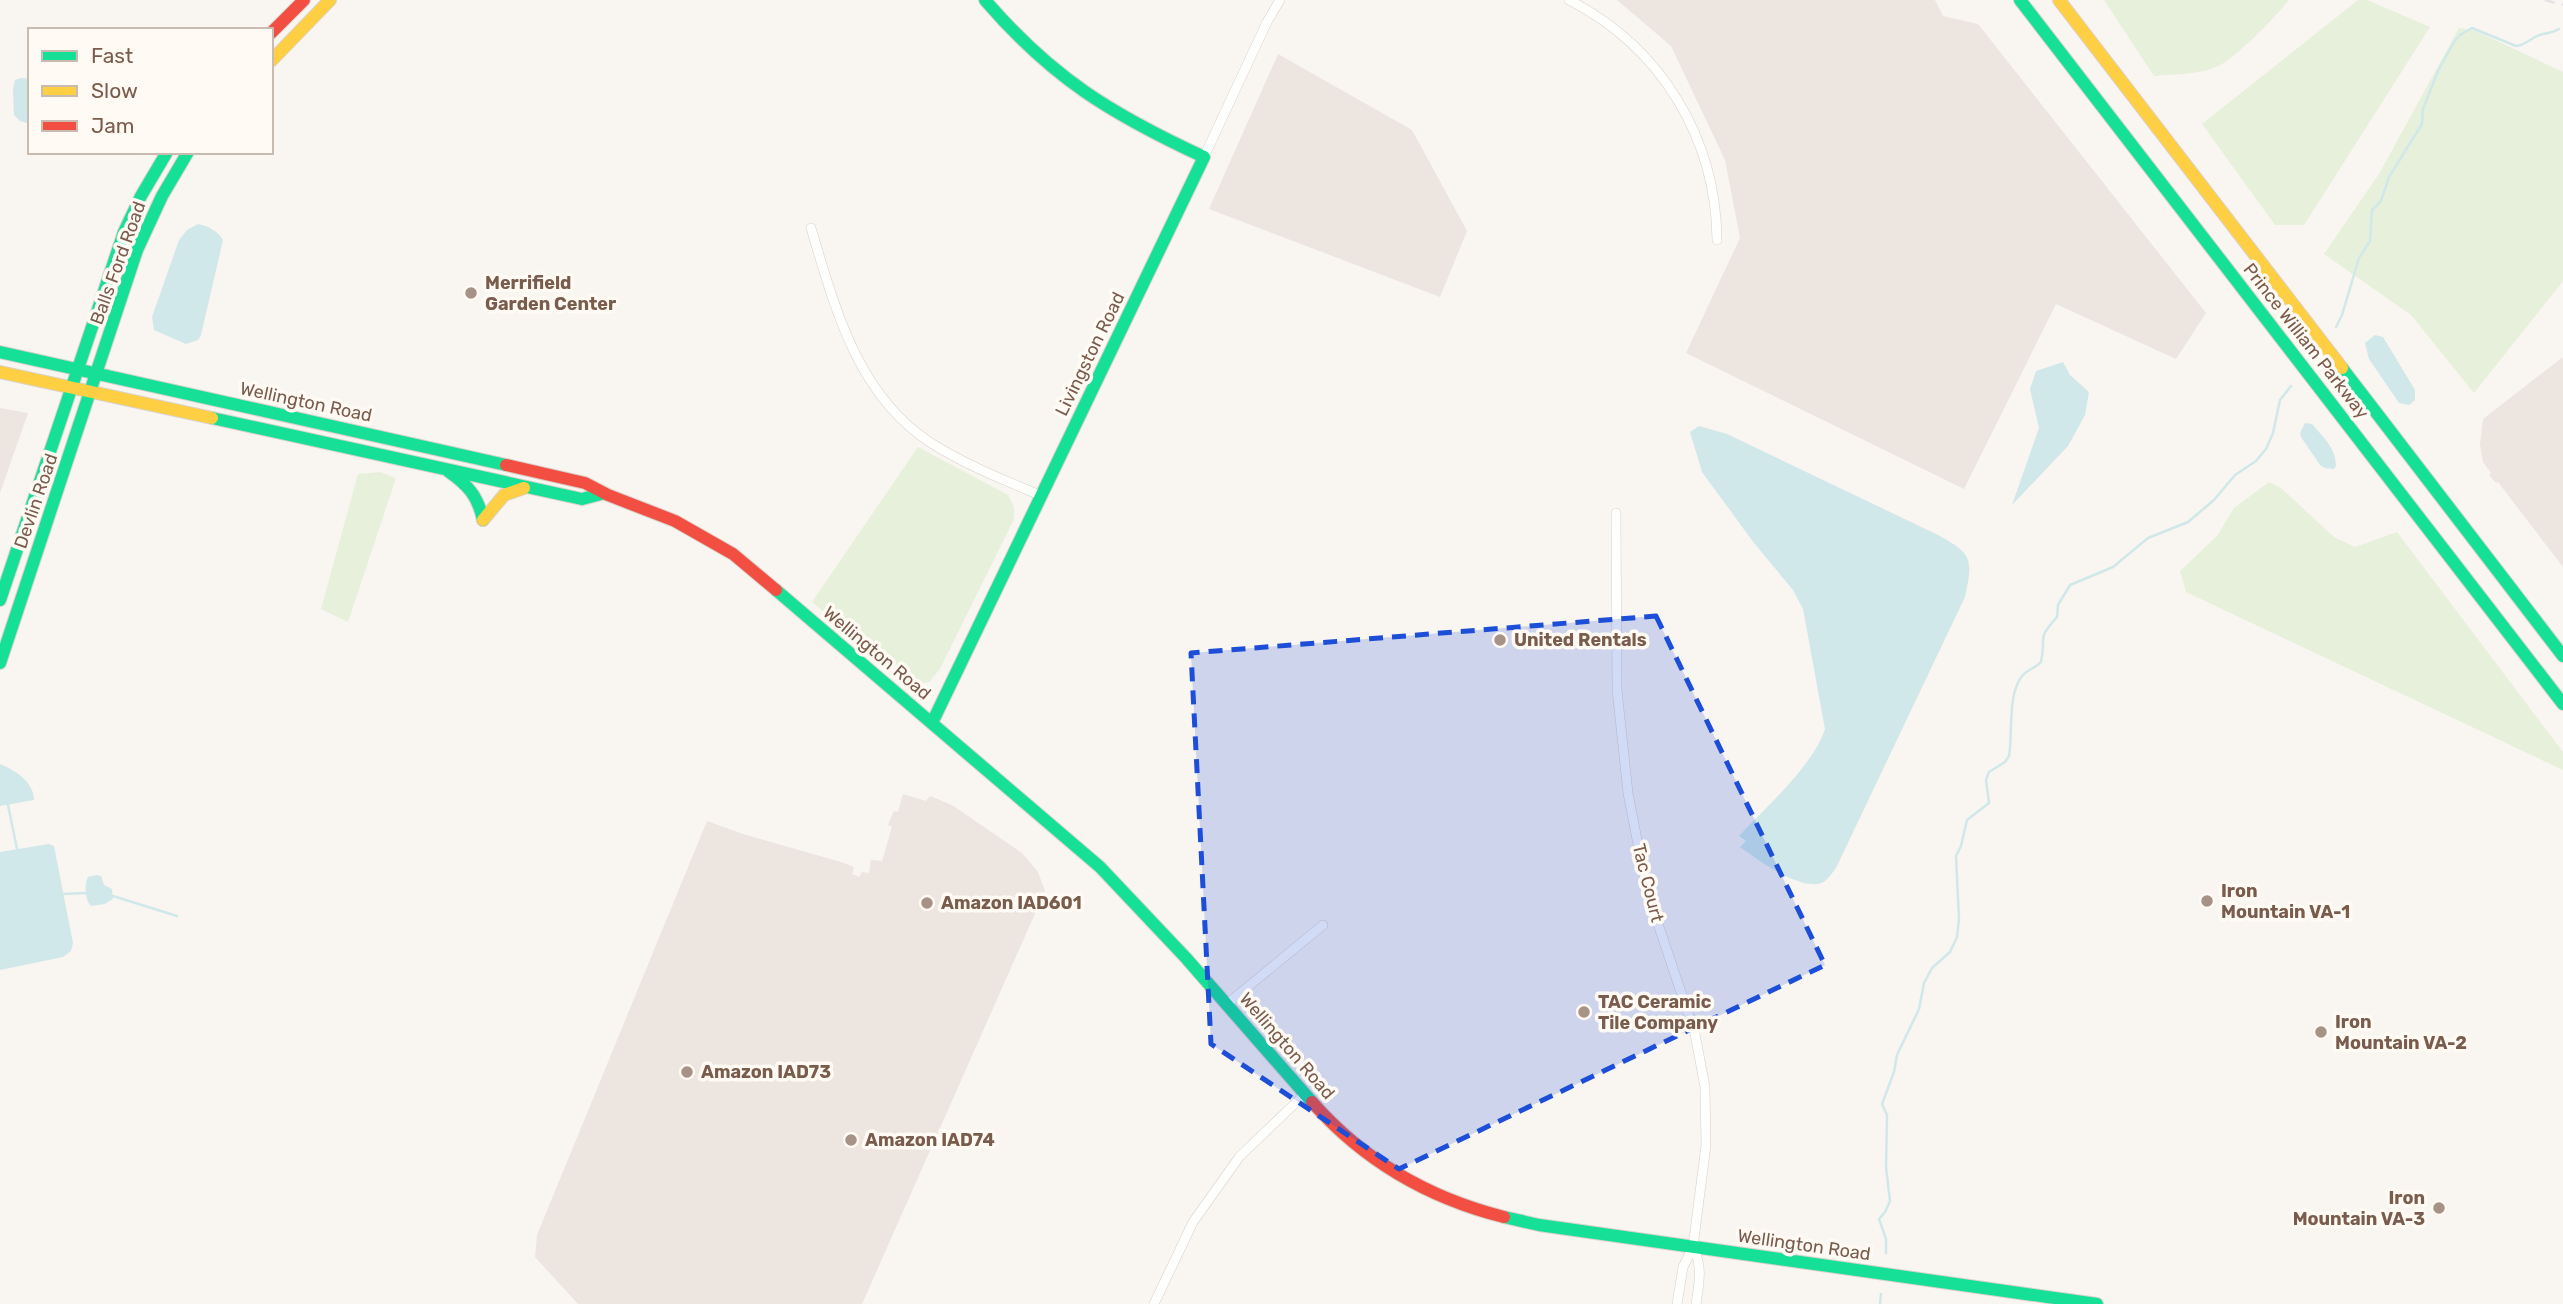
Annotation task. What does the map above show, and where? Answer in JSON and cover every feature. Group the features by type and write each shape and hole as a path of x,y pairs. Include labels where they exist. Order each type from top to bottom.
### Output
{"main road":[{"path":"273,31 304,0"},
{"path":"294,37 293,23 304,0"},
{"path":"273,59 330,0"},
{"path":"985,0 1019,40 1072,86 1119,117 1204,157"},
{"name":"Prince William Parkway","path":"2020,0 2563,704"},
{"name":"Prince William Parkway","path":"2059,0 2563,656"},
{"name":"Balls Ford Road","path":"77,370 128,221 166,154"},
{"name":"Balls Ford Road","path":"91,391 143,237 162,196 187,154"},
{"name":"Livingston Road","path":"932,723 1204,157"},
{"name":"Wellington Road","path":"0,352 585,483 601,494 664,516 698,532 728,550 1100,866 1147,913 1339,1131 1374,1160 1409,1182 1453,1203 1539,1225 2097,1304"},
{"name":"Devlin Road","path":"0,600 77,370"},
{"name":"Wellington Road","path":"0,372 582,499 601,494"},
{"name":"Devlin Road","path":"0,663 91,391"},
{"path":"442,467 474,490 483,520 501,495 513,489 533,487"}],"street":[{"name":"Livingston Road","path":"1204,157 1267,22 1280,0"},
{"path":"1569,0 1599,17 1622,35 1654,66 1670,88 1702,150 1709,171 1716,207 1717,240"},
{"path":"811,228 844,332 873,387 891,409 929,442 960,460 1042,496"},
{"name":"Tac Court","path":"1616,513 1617,690 1628,793 1647,891 1695,1034 1705,1087 1706,1145 1693,1247"},
{"path":"1227,1004 1323,925"},
{"path":"1154,1304 1194,1222 1240,1156 1305,1094"},
{"path":"1677,1304 1683,1267 1693,1247"},
{"path":"1693,1247 1700,1263 1696,1304"}],"highlighted area":[{"path":"1656,616 1825,965 1399,1169 1211,1044 1191,653"}],"shaded area":[{"path":"1617,0 1935,0 1943,16 1978,24 2206,313 2176,359 2056,304 1964,489 1686,353 1740,238 1725,160 1671,46"},
{"path":"1278,54 1412,130 1467,231 1440,297 1209,209"},
{"path":"2563,357 2563,567 2498,482 2489,475 2491,473 2483,462 2480,445 2483,419"},
{"path":"0,408 28,413 0,493"},
{"path":"903,794 926,801 930,796 952,805 1022,853 1038,872 1045,891 862,1304 578,1304 535,1257 537,1235 707,821 841,862 854,867 852,874 859,877 862,872 869,873 871,860 882,861 892,827 888,825 894,811 898,812"}],"green space":[{"path":"2104,0 2289,0 2246,45 2220,65 2196,72 2154,76"},
{"path":"2358,0 2367,0 2430,27 2304,225 2275,225 2202,124"},
{"path":"2459,28 2476,31 2563,72 2563,281 2474,393 2411,315 2324,254 2379,174"},
{"path":"918,447 1008,495 1014,507 1014,519 940,669 929,682 917,684 902,677 812,602"},
{"path":"380,472 396,478 348,622 321,609 358,474"},
{"path":"2269,482 2281,488 2334,537 2355,547 2397,532 2563,752 2563,770 2186,592 2180,571 2217,536 2234,508"}],"water":[{"path":"28,79 28,123 14,115 15,80"},
{"path":"198,224 212,229 223,240 201,335 198,340 186,344 154,330 152,317 179,240 187,230"},
{"path":"2375,335 2383,337 2415,390 2415,400 2409,405 2399,403 2369,359 2365,343"},
{"path":"2063,362 2070,375 2089,392 2085,415 2068,446 2012,505 2039,428 2030,389 2036,371"},
{"path":"2305,423 2312,424 2328,443 2334,454 2334,469 2320,465 2301,437"},
{"path":"1699,426 1727,434 1938,535 1958,547 1968,559 1969,574 1965,597 1836,868 1825,881 1816,884 1793,880 1740,847 1746,841 1739,836 1800,771 1825,729 1803,609 1793,590 1754,543 1702,472 1690,432"},
{"path":"0,764 27,782 34,800 0,806"},
{"path":"49,844 54,846 73,943 71,951 63,957 0,970 0,852"},
{"path":"101,876 104,885 112,889 113,899 105,904 91,906 86,896 86,884 88,877"}],"waterway":[{"path":"2336,327 2359,258 2370,241 2372,210 2381,201 2389,177 2422,124 2423,109 2438,71 2454,42 2472,28 2516,46 2559,29"},
{"path":"1886,1253 1886,1239 1879,1219 1890,1201 1886,1167 1887,1115 1882,1104 1894,1072 1897,1055 1919,1009 1924,983 1932,968 1950,952 1957,937 1959,919 1956,856 1967,820 1989,803 1986,780 1989,772 2005,762 2009,756 2013,702 2018,682 2025,673 2041,662 2044,635 2057,617 2058,605 2070,585 2113,567 2148,538 2188,522 2214,500 2235,475 2256,461 2266,449 2273,433 2280,400 2291,386"},
{"path":"8,805 17,849"},
{"path":"63,894 86,893"},
{"path":"113,896 177,916"},
{"path":"1880,1304 1881,1294"}],"railway":[{"path":"2545,0 2563,5"}],"traffic: fast":[{"path":"932,723 1204,157 1140,125 1085,92 1034,51 985,0"},
{"path":"2020,0 2563,704"},
{"path":"0,600 124,232 166,154"},
{"path":"0,663 137,250 162,196 187,154"},
{"path":"0,352 506,465"},
{"path":"2342,368 2563,656"},
{"path":"212,418 582,499 601,494"},
{"path":"448,471 471,492 483,520"},
{"path":"776,590 1100,867 1186,958 1312,1102"},
{"path":"1504,1217 1539,1225 2097,1304"}],"traffic: slow":[{"path":"273,59 330,0"},
{"path":"2059,0 2342,368"},
{"path":"0,372 212,418"},
{"path":"483,520 504,495 524,488"}],"traffic: jam":[{"path":"273,31 304,0"},
{"path":"506,465 585,483 608,495 675,521 733,554 776,590"},
{"path":"1312,1102 1353,1142 1399,1175 1449,1199 1504,1217"}],"place":[{"name":"Merrifield Garden Center","path":"471,293"},
{"name":"United Rentals","path":"1500,640"},
{"name":"Iron Mountain VA-1","path":"2207,901"},
{"name":"Amazon IAD601","path":"927,903"},
{"name":"TAC Ceramic Tile Company","path":"1584,1012"},
{"name":"Iron Mountain VA-2","path":"2321,1032"},
{"name":"Amazon IAD73","path":"687,1072"},
{"name":"Amazon IAD74","path":"851,1140"},
{"name":"Iron Mountain VA-3","path":"2439,1208"}]}
